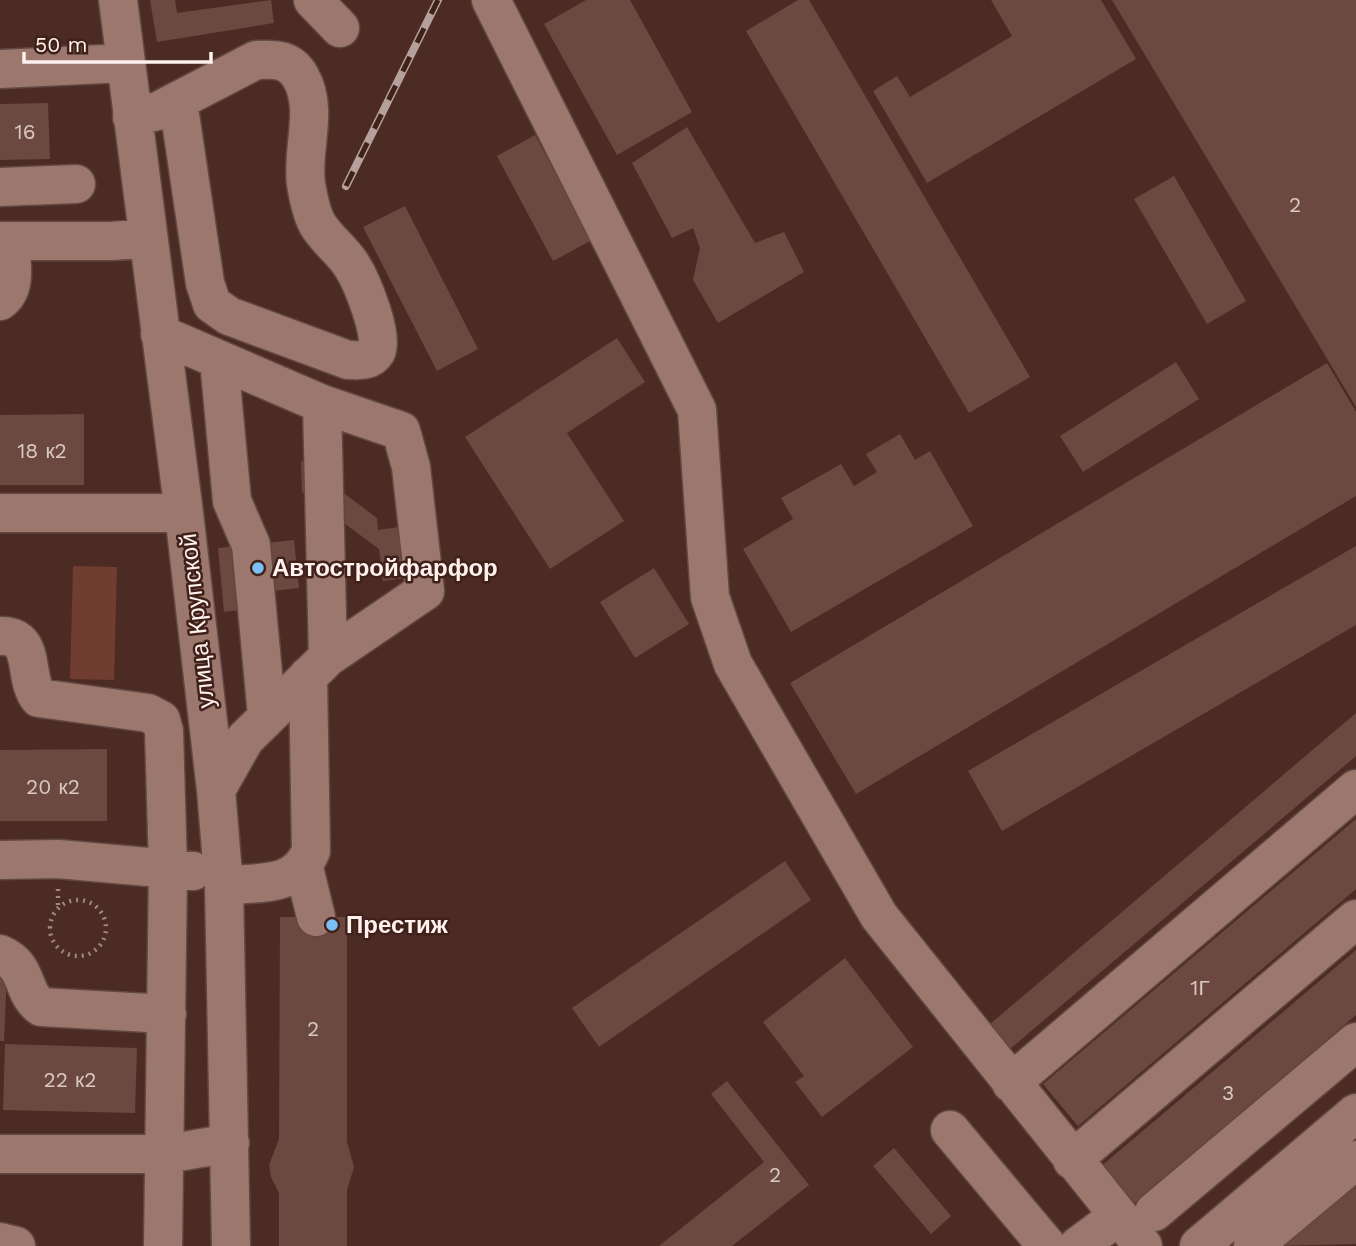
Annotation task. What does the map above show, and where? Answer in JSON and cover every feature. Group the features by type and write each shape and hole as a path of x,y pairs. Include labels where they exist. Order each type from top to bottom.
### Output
{"street":[{"name":"улица Крупской","path":"118,0 184,513 216,790 223,878 231,1246"},
{"path":"313,0 340,28"},
{"path":"491,0 697,411 710,597 733,664 879,916 1117,1217 1148,1229 1356,1042"},
{"path":"132,117 158,111 256,60 274,59 291,64 302,80 309,109 306,183 317,224 352,267 374,319 379,340 376,353 365,361 348,360 229,316 212,304 205,283 178,101"},
{"path":"0,69 125,62"},
{"path":"0,187 76,184"},
{"path":"0,301 12,284 5,241 112,242 148,238"},
{"path":"160,334 322,404 401,431 411,467 425,591 296,688 245,739 216,790"},
{"path":"219,360 232,501 251,545 296,688"},
{"path":"296,688 322,404"},
{"path":"0,860 58,859 168,868 223,878 291,878 304,868 311,851 296,688 270,542 232,501"},
{"path":"0,513 184,513"},
{"path":"0,636 18,638 26,647 32,689 39,698 148,713 161,720 164,732 168,868 167,1154 163,1246"},
{"path":"1011,1083 1356,789"},
{"path":"304,868 316,917"},
{"path":"1072,1160 1356,919"},
{"path":"0,954 15,961 25,975 31,999 41,1007 167,1014"},
{"path":"1199,1246 1356,1113"},
{"path":"950,1130 1047,1246"},
{"path":"0,1154 167,1154 230,1143"},
{"path":"1253,1246 1356,1160"},
{"path":"1078,1246 1117,1217"},
{"path":"0,1242 16,1246"}],"path":[{"path":"74,899 90,901 102,912 107,928 103,944 90,955 74,957 59,950 50,937 50,920 58,906 74,899"}],"shaded area":[{"path":"73,566 117,567 114,680 70,679"}],"building":[{"path":"150,0 175,0 177,13 271,0 274,23 157,42"},
{"path":"586,0 630,0 692,112 617,155 544,24"},
{"path":"798,0 809,0 1030,377 969,413 746,31"},
{"path":"991,0 1101,0 1136,59 927,183 873,91 897,76 910,97 1012,36"},
{"path":"1112,0 1356,0 1356,407"},
{"path":"48,103 50,159 0,160 0,104"},
{"path":"687,127 755,243 784,232 804,272 718,323 693,280 700,248 693,228 672,238 632,163"},
{"path":"535,135 592,240 553,261 497,156"},
{"path":"1174,176 1246,301 1207,324 1134,199"},
{"path":"405,206 478,349 437,371 363,227"},
{"path":"617,338 645,382 567,433 624,521 550,569 465,437"},
{"path":"1176,362 1199,399 1083,472 1060,436"},
{"path":"1327,363 1356,412 1356,496 856,794 790,683"},
{"path":"84,414 84,485 0,485 0,415"},
{"path":"900,434 915,460 930,451 973,526 791,632 743,549 793,519 781,498 841,464 854,486 877,472 866,454"},
{"path":"301,461 377,518 378,530 406,526 413,577 383,581 379,549 302,492"},
{"name":"Автостройфарфор","path":"294,540 299,588 248,594 249,609 224,612 218,548"},
{"path":"1356,546 1356,625 1002,831 968,771"},
{"path":"654,568 689,624 635,658 600,602"},
{"path":"1356,713 1356,756 1010,1049 989,1025"},
{"path":"107,749 107,821 0,821 0,750"},
{"path":"1356,819 1356,889 1078,1126 1043,1084"},
{"path":"785,861 811,900 599,1047 572,1008"},
{"path":"280,917 347,917 347,1142 354,1167 347,1190 347,1246 279,1246 279,1193 271,1177 269,1165 279,1139"},
{"path":"1356,950 1356,1015 1131,1206 1099,1168"},
{"path":"845,958 913,1047 822,1117 795,1082 804,1076 763,1022"},
{"path":"0,973 7,973 4,1041 0,1041"},
{"path":"5,1044 137,1048 135,1113 3,1110"},
{"path":"727,1081 809,1185 732,1246 659,1246 764,1162 711,1094"},
{"path":"894,1148 951,1216 931,1234 873,1166"},
{"path":"1356,1177 1356,1244 1272,1246"}],"railway":[{"path":"346,186 438,0"}],"place":[{"name":"Автостройфарфор","path":"258,568"},
{"name":"Престиж","path":"332,925"}]}
